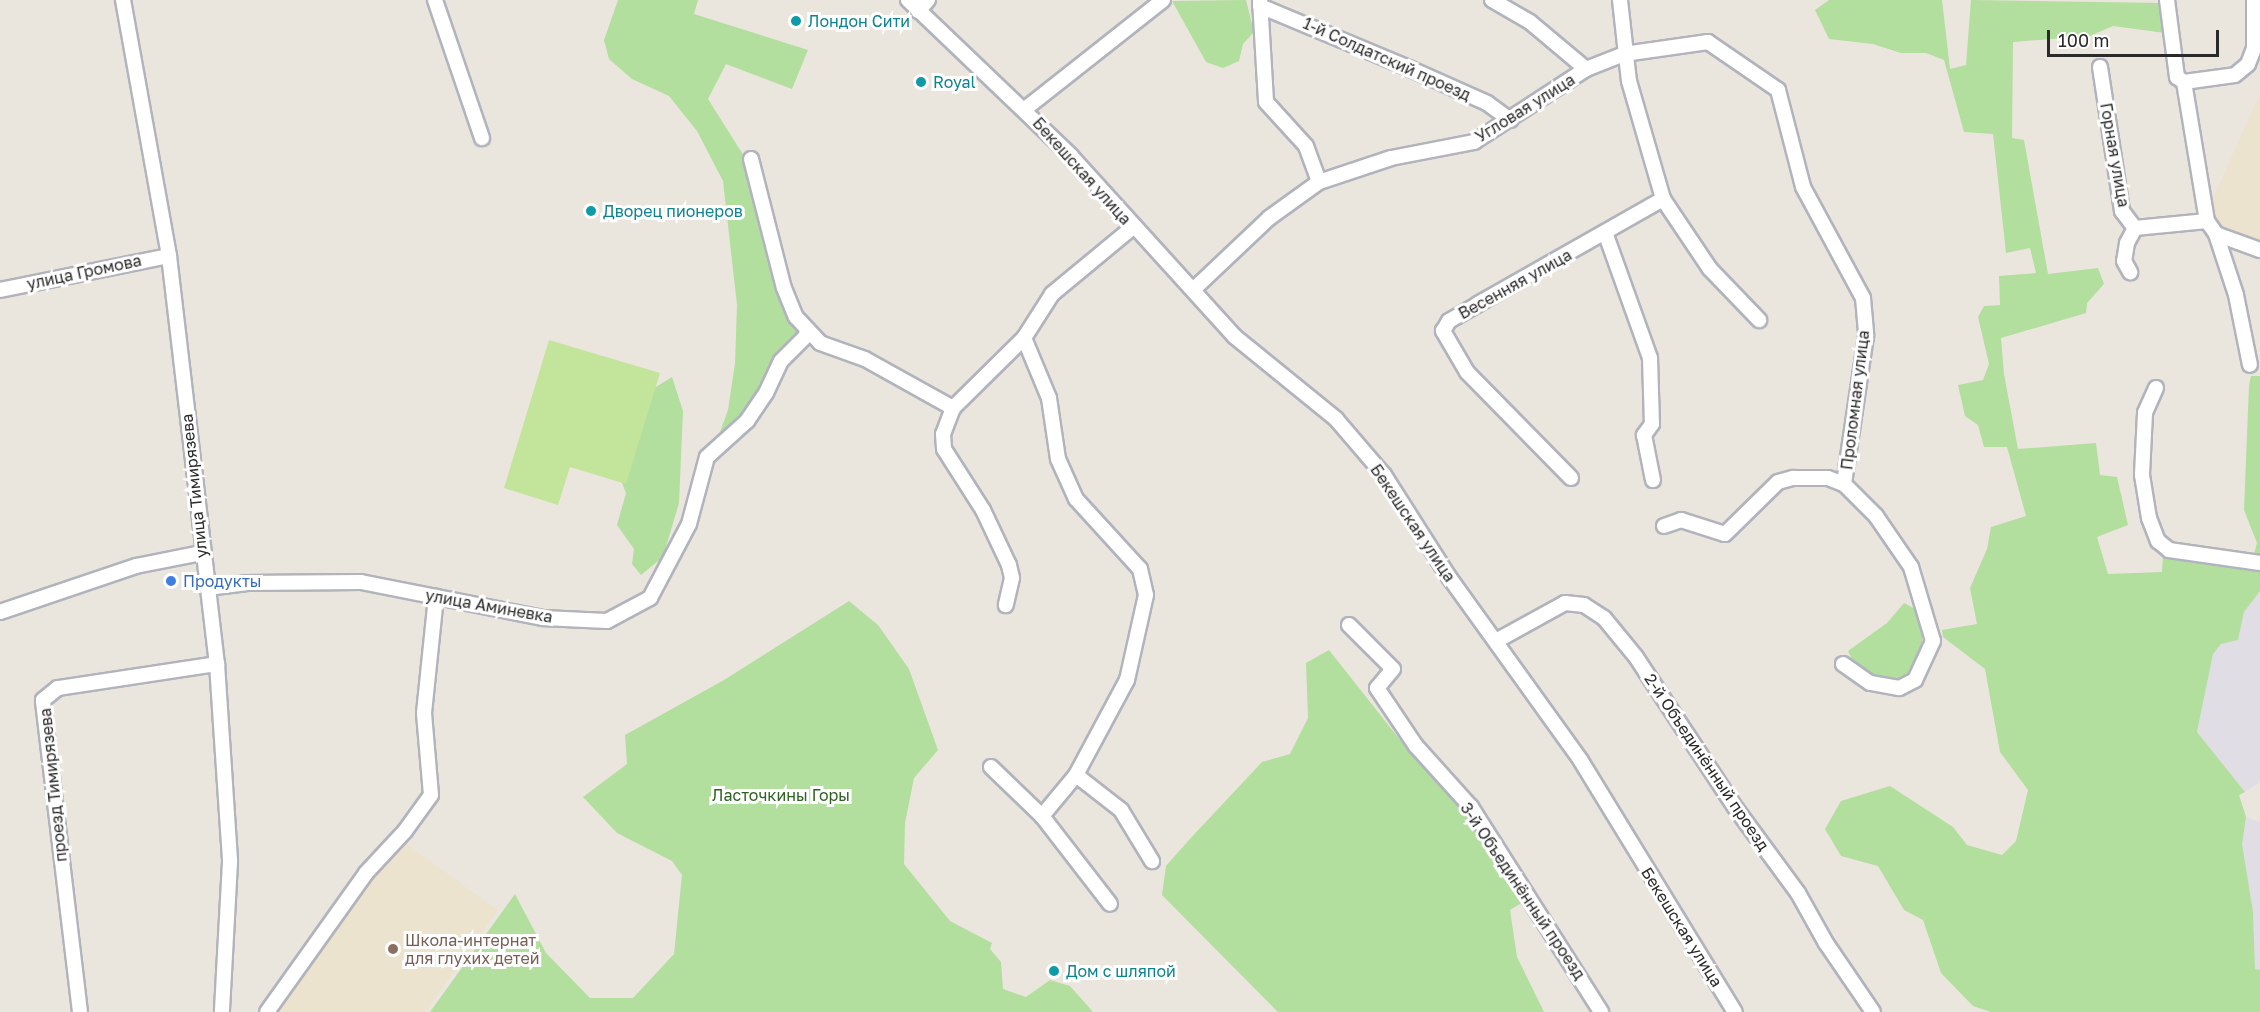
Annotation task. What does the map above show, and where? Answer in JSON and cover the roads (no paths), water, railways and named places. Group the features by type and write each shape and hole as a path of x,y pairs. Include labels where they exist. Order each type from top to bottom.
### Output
{"street":[{"name":"улица Тимирязева","path":"123,0 169,256 201,554 217,664 230,862 222,1012"},
{"path":"435,0 482,138"},
{"name":"Бекешская улица","path":"908,0 1025,109 1133,227 1194,289 1234,336 1336,419 1356,441 1390,483 1449,578 1496,640 1581,761 1735,1012"},
{"path":"918,11 928,0"},
{"path":"1025,109 1163,0"},
{"path":"1492,0 1530,22 1586,69"},
{"path":"1620,0 1624,54 1664,200 1710,269 1758,320"},
{"path":"2167,0 2177,77 2184,82 2235,75 2248,64 2254,48 2254,0"},
{"path":"1260,3 1266,102 1306,146 1318,182"},
{"name":"1-й Солдатский проезд","path":"1260,3 1487,104 1510,120"},
{"name":"Проломная улица","path":"1624,54 1708,42 1778,90 1803,188 1863,298 1866,336 1844,484"},
{"name":"Угловая улица","path":"1194,289 1269,218 1318,182 1391,158 1474,142 1586,69 1624,54"},
{"name":"Горная улица","path":"2100,67 2122,211 2135,228 2127,243 2124,261 2130,272"},
{"path":"2184,82 2207,221 2216,234 2236,295 2250,365"},
{"path":"751,159 784,288 796,317 820,343 865,359 953,408"},
{"name":"Весенняя улица","path":"1571,478 1467,372 1443,331 1449,321 1606,235 1664,200"},
{"path":"2135,228 2207,221"},
{"path":"1006,605 1012,578 1009,565 983,510 944,449 943,434 953,408 1024,338 1052,294 1133,227"},
{"path":"2216,234 2260,250"},
{"path":"1606,235 1650,358 1652,424 1644,435 1653,480"},
{"name":"улица Громова","path":"0,290 169,256"},
{"name":"улица Аминевка","path":"207,588 246,583 361,582 543,618 607,621 650,598 689,524 707,457 747,421 766,393 781,361 806,336 807,329"},
{"path":"1024,338 1048,398 1058,459 1076,499 1140,569 1146,595 1127,680 1077,776 1042,816"},
{"path":"2156,388 2145,413 2142,475 2151,524 2164,548 2260,563"},
{"name":"Проломная улица","path":"1664,526 1681,520 1725,534 1778,482 1793,478 1828,478 1844,484 1876,516 1911,567 1933,641 1915,680 1899,688 1870,684 1843,664"},
{"path":"0,612 136,566 201,554"},
{"path":"267,1012 366,873 405,831 431,795 424,713 436,597"},
{"name":"2-й Объединённый проезд","path":"1496,640 1565,603 1584,605 1604,618 1636,657 1737,810 1798,893 1826,943 1873,1012"},
{"name":"3-й Объединённый проезд","path":"1349,625 1393,669 1377,688 1416,746 1471,807 1601,1012"},
{"name":"проезд Тимирязева","path":"80,1012 43,700 58,688 217,664"},
{"path":"990,767 1042,816 1110,904"},
{"path":"1077,776 1121,810 1152,861"}],"place":[{"name":"Лондон Сити","path":"796,21"},
{"name":"Royal","path":"921,82"},
{"name":"Дворец пионеров","path":"591,211"},
{"name":"Продукты","path":"171,581"},
{"name":"Школа-интернат для глухих детей","path":"393,949"},
{"name":"Дом с шляпой","path":"1054,971"}],"park label":[{"name":"Ласточкины Горы","path":"781,795"}]}
